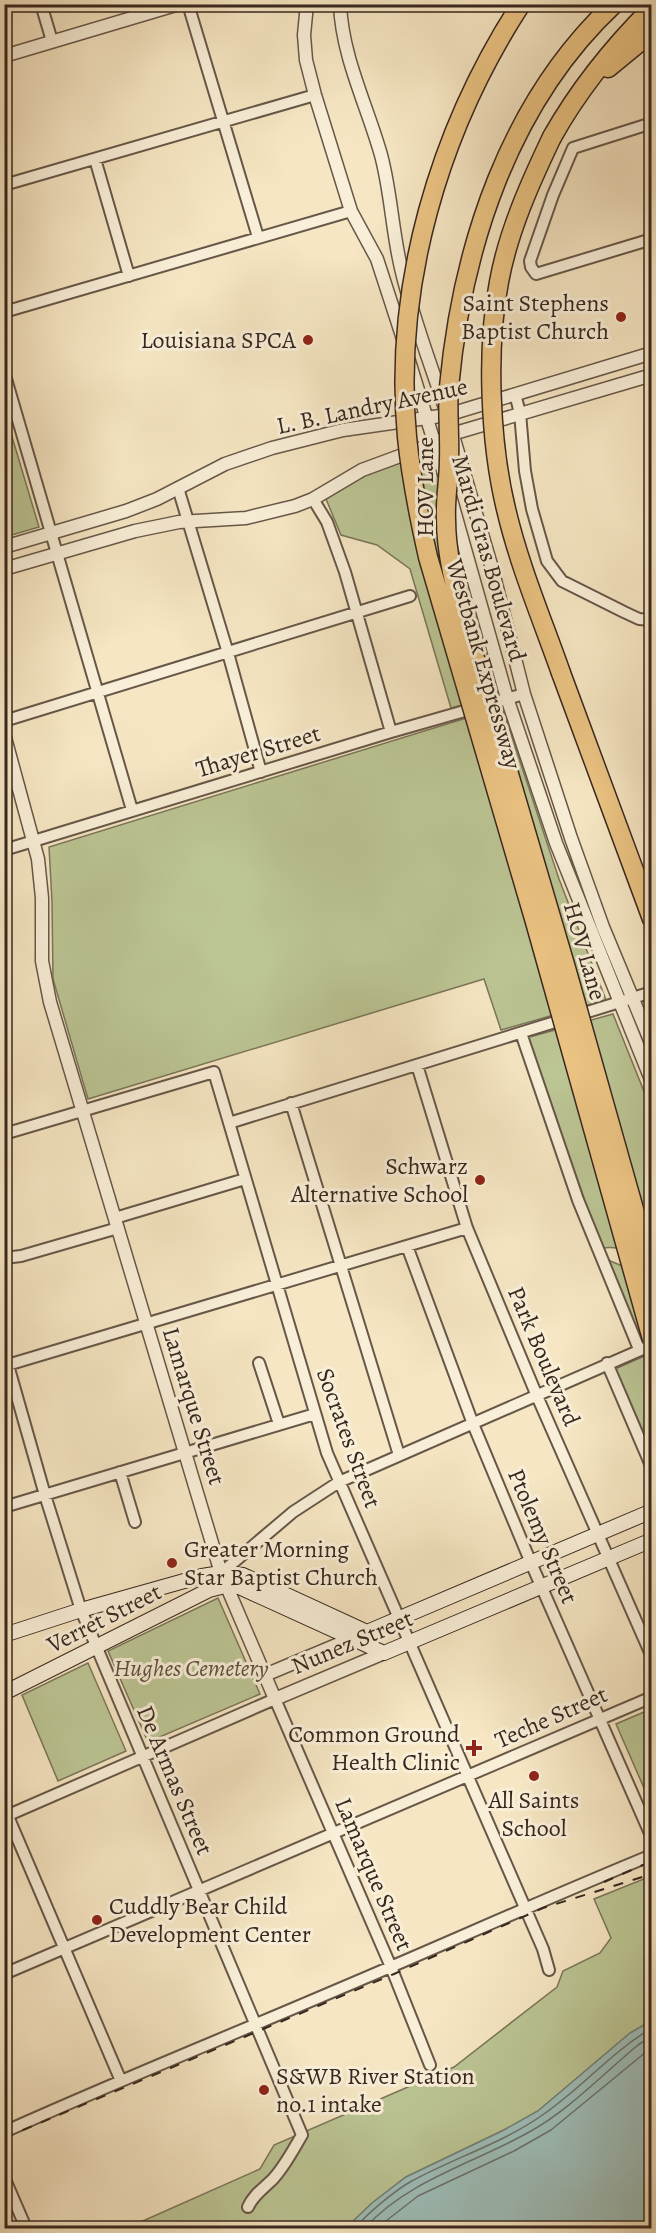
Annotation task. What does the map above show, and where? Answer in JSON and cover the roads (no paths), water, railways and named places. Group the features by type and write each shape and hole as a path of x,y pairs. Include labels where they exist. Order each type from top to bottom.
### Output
{"highway":[{"name":"Westbank Expressway","path":"521,4 479,76 435,187 414,280 408,320 405,376 407,435 414,496 428,557 535,922 645,1344"},
{"name":"HOV Lane","path":"614,4 570,53 539,97 495,180 485,210 466,285 449,388 446,519 452,573 464,621 566,968 651,1273"},
{"path":"651,8 625,35 585,85 552,137 529,187 511,235 499,282 493,337 496,462 506,510 519,556 651,919"},
{"path":"585,85 618,61 651,32"}],"main road":[{"name":"Nunez Street","path":"367,1632 651,1511"},
{"name":"Nunez Street","path":"384,1653 651,1540"},
{"path":"223,1579 243,1575 367,1632"},
{"path":"4,1635 81,1610 202,1576 223,1579 384,1653"},
{"name":"Verret Street","path":"4,1693 209,1590 223,1579"}],"street":[{"path":"40,4 52,41"},
{"path":"4,56 179,4"},
{"path":"188,4 258,237"},
{"name":"Mardi Gras Boulevard","path":"307,4 304,36 306,60 351,211 377,259 435,443 507,698 555,843 651,1082"},
{"name":"Mardi Gras Boulevard","path":"340,4 342,30 387,182 401,270 492,568 524,694 575,849 651,1045"},
{"path":"4,185 315,95"},
{"path":"651,123 573,148 553,195 530,261 531,267 536,274 651,239"},
{"path":"95,159 129,276"},
{"path":"4,312 351,211"},
{"name":"L. B. Landry Avenue","path":"4,547 126,512 225,464 304,439 343,430 447,415 651,353"},
{"path":"4,372 100,693 132,810"},
{"name":"L. B. Landry Avenue","path":"4,569 135,531 189,521 246,518 275,512 313,499 362,470 435,443 452,434 651,375"},
{"path":"515,394 520,413 525,471 532,509 547,561 562,581 639,619 651,620"},
{"path":"178,488 261,772"},
{"path":"313,499 327,522 345,572 391,732"},
{"path":"4,721 410,596"},
{"name":"Thayer Street","path":"4,850 391,732 524,694"},
{"name":"Lamarque Street","path":"4,734 34,841 40,874 42,961 50,1002 223,1579 391,1967 430,2065"},
{"path":"229,1123 651,992"},
{"path":"521,1033 578,1200 645,1344"},
{"name":"Park Boulevard","path":"417,1065 467,1228 537,1396 651,1657"},
{"name":"Socrates Street","path":"82,1112 214,1072 327,1453 543,1949 549,1970"},
{"path":"291,1103 399,1455"},
{"path":"4,1134 82,1112"},
{"path":"4,1258 21,1256 245,1179"},
{"path":"6,1366 467,1228"},
{"name":"Ptolemy Street","path":"407,1246 473,1424 651,1838"},
{"path":"223,1579 293,1512 339,1482 537,1396 645,1344 651,1345"},
{"path":"259,1363 279,1424"},
{"path":"607,1363 651,1468"},
{"name":"De Armas Street","path":"6,1366 81,1610 95,1648 302,2135 280,2169 248,2207"},
{"path":"4,1507 315,1414"},
{"path":"120,1472 135,1522"},
{"name":"Nunez Street","path":"265,1675 367,1632"},
{"name":"Nunez Street","path":"6,1814 384,1653"},
{"name":"Teche Street","path":"4,1974 651,1697"},
{"path":"6,1814 121,2081"},
{"path":"4,2132 391,1967 524,1907 651,1855"},
{"path":"4,2177 26,2229"}],"water":[{"path":"651,2021 651,2228 346,2228 372,2203 406,2177 538,2111 630,2033"}],"railway":[{"path":"604,1882 652,1861"},
{"path":"4,2138 394,1974 543,1908 652,1874"}],"place":[{"name":"Saint Stephens Baptist Church","path":"621,317"},
{"name":"Louisiana SPCA","path":"308,340"},
{"name":"Schwarz Alternative School","path":"480,1180"},
{"name":"Greater Morning Star Baptist Church","path":"172,1563"},
{"name":"Common Ground Health Clinic","path":"474,1748"},
{"name":"All Saints School","path":"534,1776"},
{"name":"Cuddly Bear Child Development Center","path":"97,1920"},
{"name":"S&WB River Station no.1 intake","path":"264,2090"}],"park label":[{"name":"Hughes Cemetery","path":"191,1668"}]}
